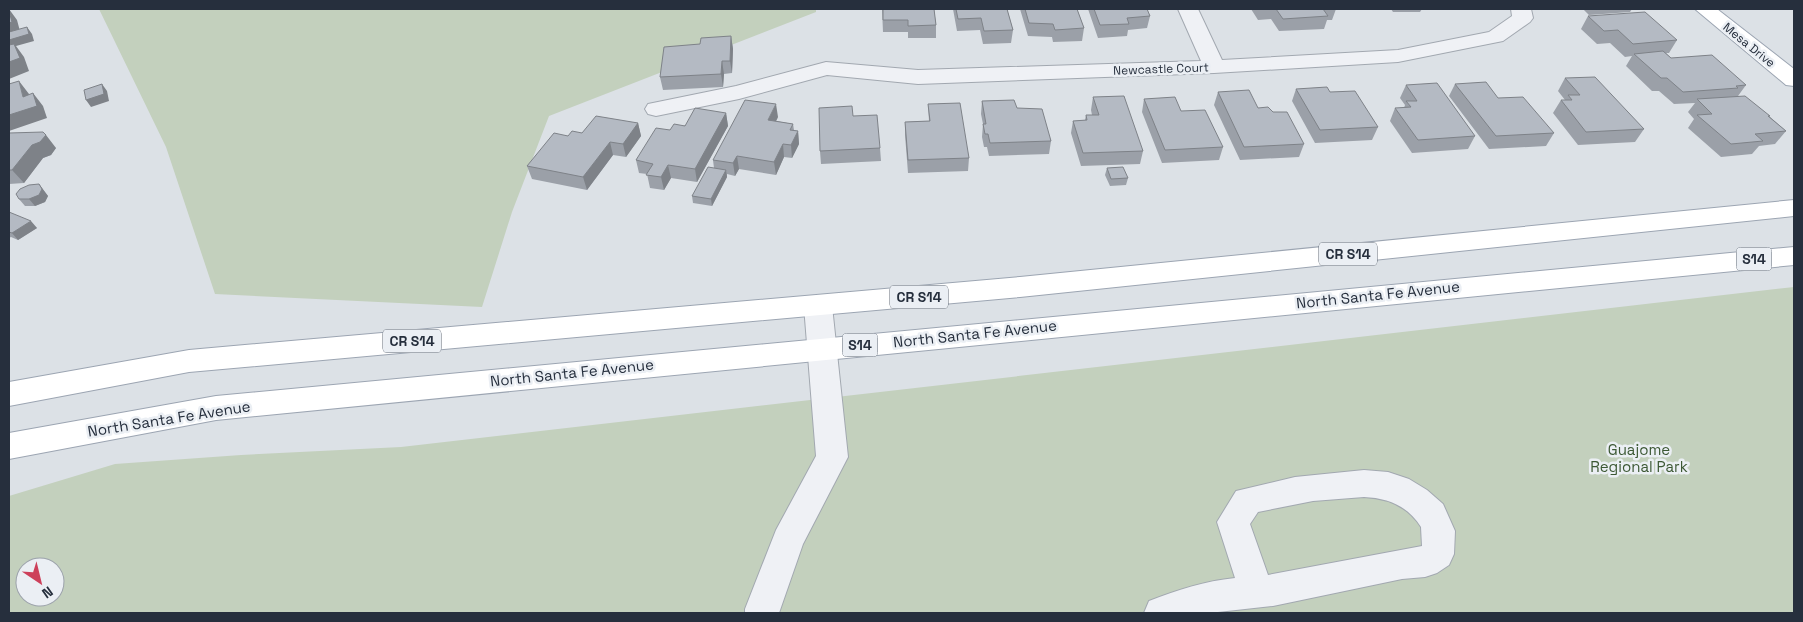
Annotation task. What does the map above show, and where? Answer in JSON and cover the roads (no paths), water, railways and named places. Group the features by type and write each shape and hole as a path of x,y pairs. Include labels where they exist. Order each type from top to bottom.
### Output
{"main road":[{"name":"Mesa Drive","path":"1705,9 1794,80"},
{"name":"CR S14","path":"9,394 189,361 818,306 1794,208"},
{"name":"North Santa Fe Avenue","path":"9,446 216,408 1794,256"}],"street":[{"path":"1188,9 1214,67"},
{"name":"Newcastle Court","path":"656,109 739,92 826,68 918,77 1214,67 1398,56 1496,37 1523,18 1521,9"},
{"path":"762,613 762,608 788,541 832,457 818,306"},
{"path":"1162,613 1208,597 1257,592 1402,564 1425,562 1437,554 1439,530 1428,510 1411,494 1380,484 1341,485 1274,493 1246,501 1234,522 1257,592"}],"park label":[{"name":"Guajome Regional Park","path":"1639,458"}]}
